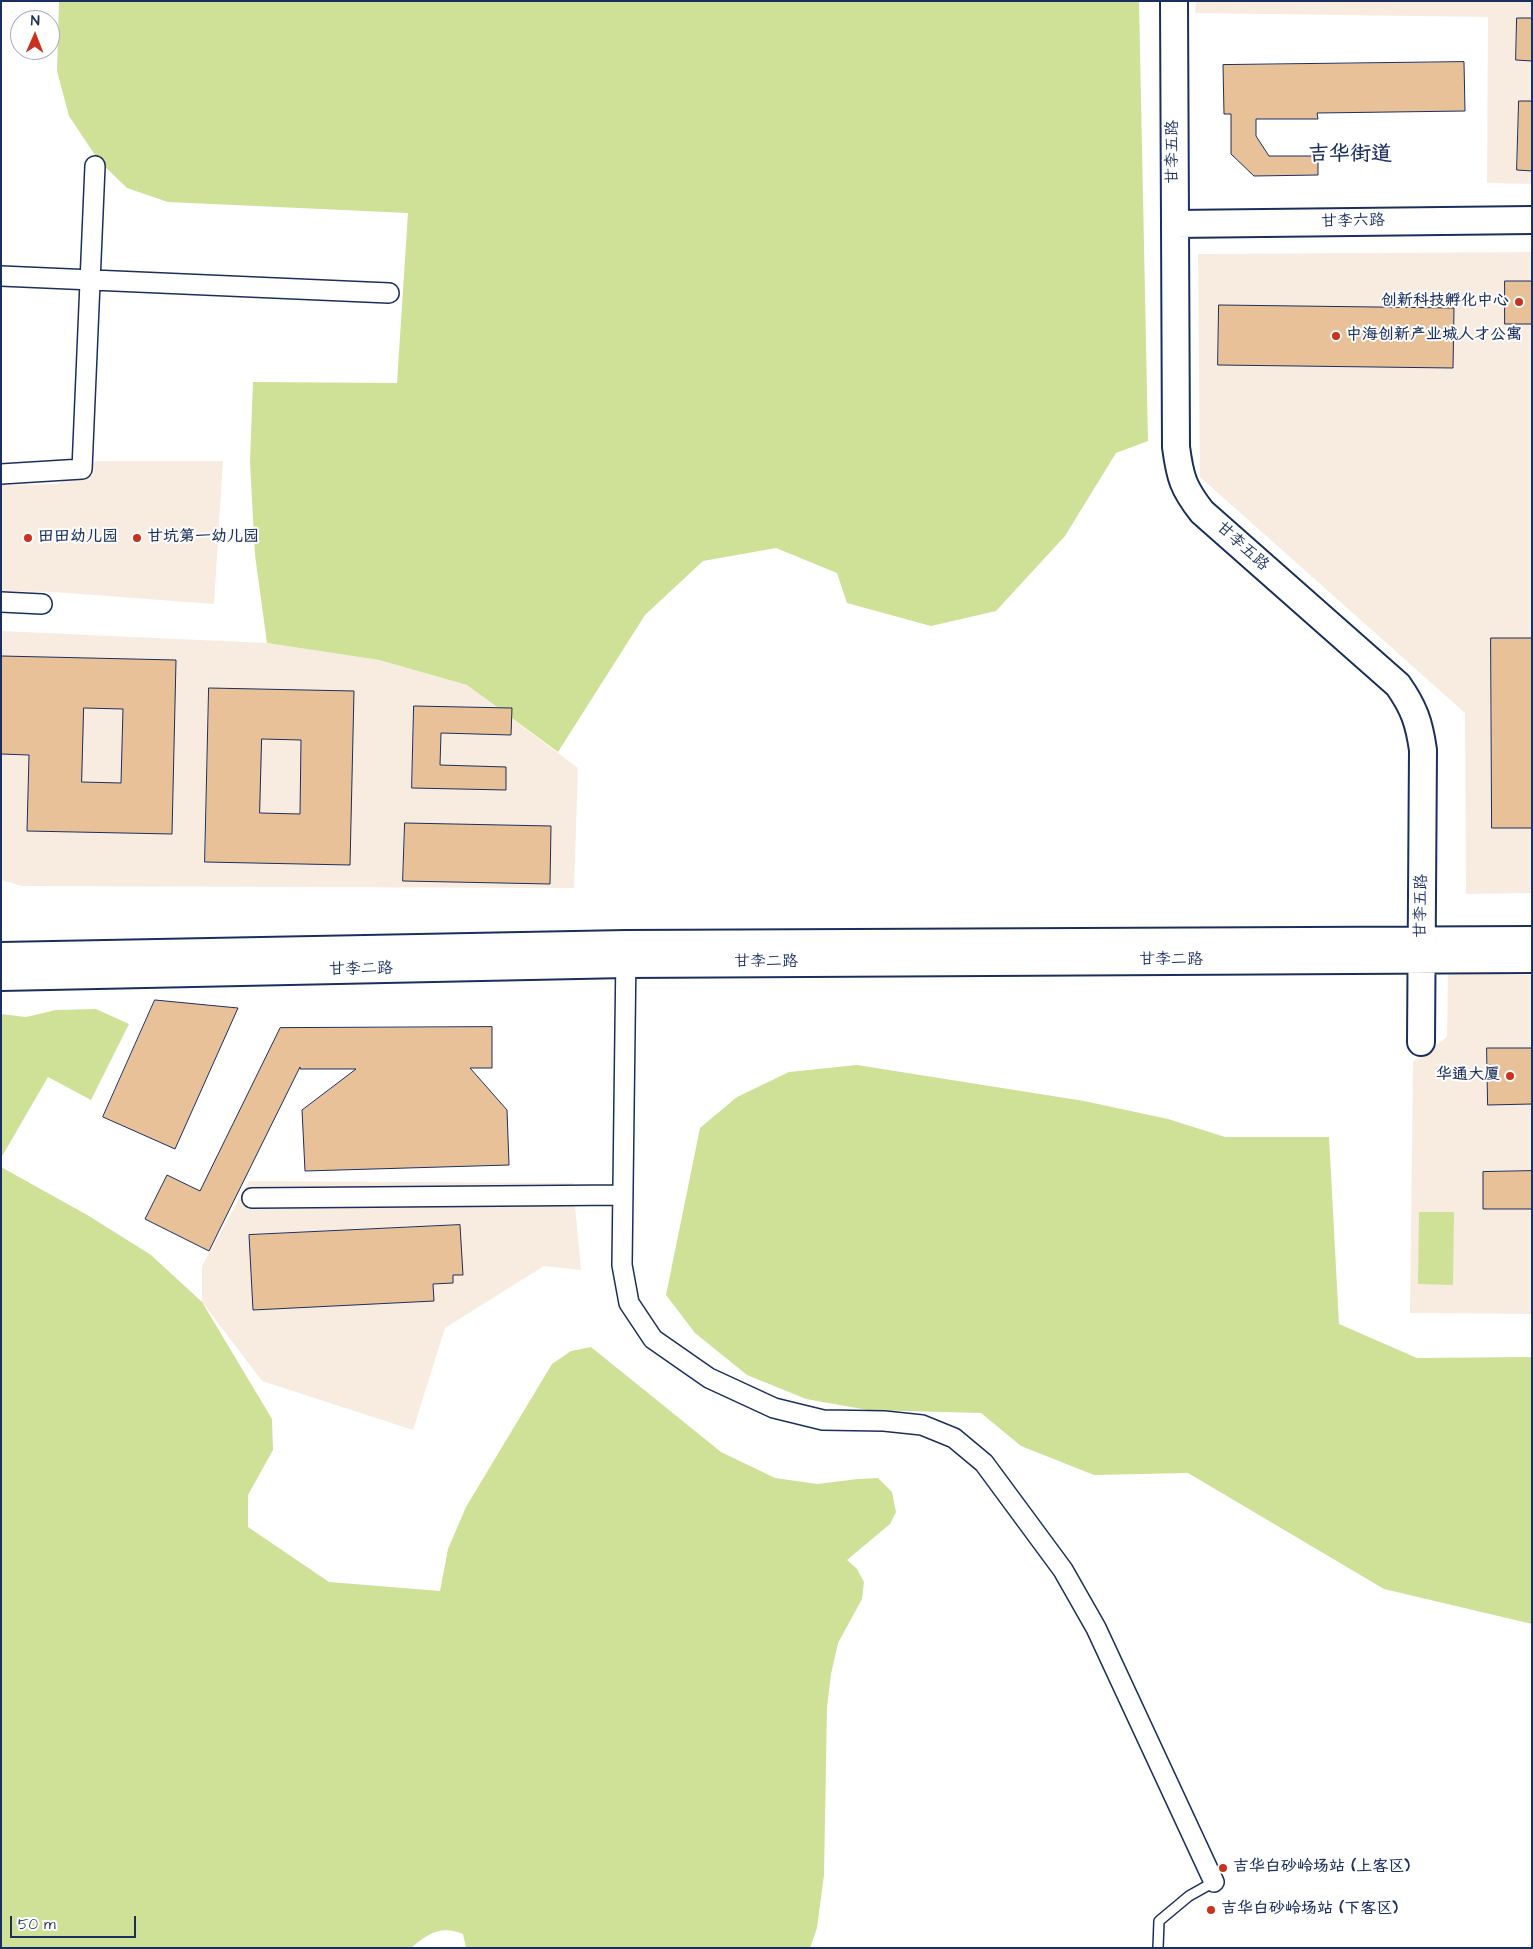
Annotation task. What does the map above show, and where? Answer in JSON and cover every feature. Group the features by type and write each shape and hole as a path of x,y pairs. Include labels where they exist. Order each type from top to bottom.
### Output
{"main road":[{"name":"甘李五路","path":"1174,1 1176,447 1180,474 1188,494 1202,512 1398,685 1411,704 1419,726 1423,750 1421,1042"},
{"name":"甘李六路","path":"1175,224 1532,220"},
{"name":"甘李二路","path":"1,956 1421,950 1532,940"},
{"name":"甘李二路","path":"1421,950 1532,959"},
{"name":"甘李二路","path":"1,977 626,954"}],"street":[{"path":"1,474 82,469 94,166"},
{"path":"1,276 389,293"},
{"path":"1,602 42,604"},
{"path":"626,954 622,1265 629,1303 652,1339 709,1378 774,1408 823,1420 884,1421 922,1425 954,1438 984,1463 1063,1570 1096,1628 1214,1882"},
{"path":"252,1198 623,1195"}],"lane":[{"path":"1158,1948 1159,1921 1189,1896 1214,1882"}],"shaded area":[{"path":"1196,1 1532,1 1532,184 1487,183 1488,17 1195,13"},
{"path":"1532,252 1532,893 1466,894 1465,713 1200,477 1198,254"},
{"name":"甘坑第一幼儿园","path":"96,461 223,461 214,604 53,592 1,591 1,485 58,484"},
{"path":"1,631 267,643 379,660 467,685 578,768 574,888 22,886 1,880"},
{"path":"1448,973 1532,975 1532,1314 1410,1313 1413,1062 1447,1037"},
{"path":"249,1181 573,1183 581,1270 544,1266 445,1328 413,1430 262,1381 202,1302 202,1266"}],"green space":[{"path":"59,1 1139,1 1148,441 1116,453 1065,536 996,611 931,626 847,603 837,573 776,548 703,561 645,615 558,752 467,685 379,660 267,643 255,555 250,462 253,382 397,383 408,213 168,202 127,188 99,161 69,116 57,71 57,60 60,60"},
{"path":"96,1009 129,1024 91,1100 48,1077 1,1158 1,1014 26,1017 56,1010"},
{"path":"857,1065 1084,1101 1168,1119 1225,1137 1329,1137 1339,1324 1417,1358 1532,1357 1532,1624 1384,1589 1188,1473 1094,1475 1021,1446 981,1413 868,1410 806,1399 747,1375 695,1333 666,1295 700,1128 737,1097 789,1072"},
{"path":"1,1167 89,1216 151,1255 202,1302 272,1419 273,1450 248,1495 248,1527 329,1582 440,1591 448,1549 466,1507 552,1364 571,1351 591,1347 721,1452 775,1478 817,1484 878,1478 892,1492 896,1512 890,1524 847,1560 857,1569 864,1582 862,1599 838,1643 831,1674 827,1707 824,1875 817,1928 810,1948 466,1948 463,1934 448,1930 429,1935 411,1948 1,1948"},
{"path":"1419,1212 1454,1212 1453,1285 1418,1284"}],"building":[{"path":"1517,18 1532,18 1532,61 1516,60"},
{"path":"1464,62 1465,111 1317,113 1318,119 1256,119 1256,136 1269,156 1318,156 1318,175 1254,176 1231,154 1231,114 1224,114 1223,65"},
{"path":"1519,101 1532,101 1532,171 1517,170"},
{"name":"创新科技孵化中心","path":"1505,281 1532,281 1532,324 1505,324"},
{"name":"中海创新产业城人才公寓","path":"1219,305 1454,308 1453,368 1218,365"},
{"path":"1491,638 1532,638 1532,828 1492,828"},
{"path":"1,656 176,660 172,834 27,831 29,755 1,754","holes":["84,708 123,709 121,783 82,782"]},
{"path":"209,688 354,691 350,865 205,862","holes":["262,739 301,740 300,814 260,813"]},
{"path":"414,706 512,708 511,735 441,733 440,765 506,767 506,790 412,788"},
{"path":"405,823 551,826 550,884 403,881"},
{"path":"155,1000 238,1008 175,1149 103,1117"},
{"path":"492,1027 492,1068 470,1068 507,1110 509,1165 305,1171 302,1110 356,1069 300,1069 300,1067 209,1251 145,1219 167,1175 200,1191 280,1028"},
{"name":"华通大厦","path":"1487,1048 1532,1048 1532,1104 1488,1105"},
{"path":"1532,1171 1532,1209 1483,1209 1483,1172"},
{"path":"460,1225 463,1275 453,1275 453,1283 433,1284 434,1301 253,1310 249,1235"}],"place":[{"name":"创新科技孵化中心","path":"1519,302"},
{"name":"中海创新产业城人才公寓","path":"1336,336"},
{"name":"田田幼儿园","path":"28,538"},
{"name":"甘坑第一幼儿园","path":"137,538"},
{"name":"华通大厦","path":"1510,1076"},
{"name":"吉华白砂岭场站 (上客区)","path":"1223,1868"},
{"name":"吉华白砂岭场站 (下客区)","path":"1211,1910"}],"district":[{"name":"吉华街道","path":"1350,156"}]}
